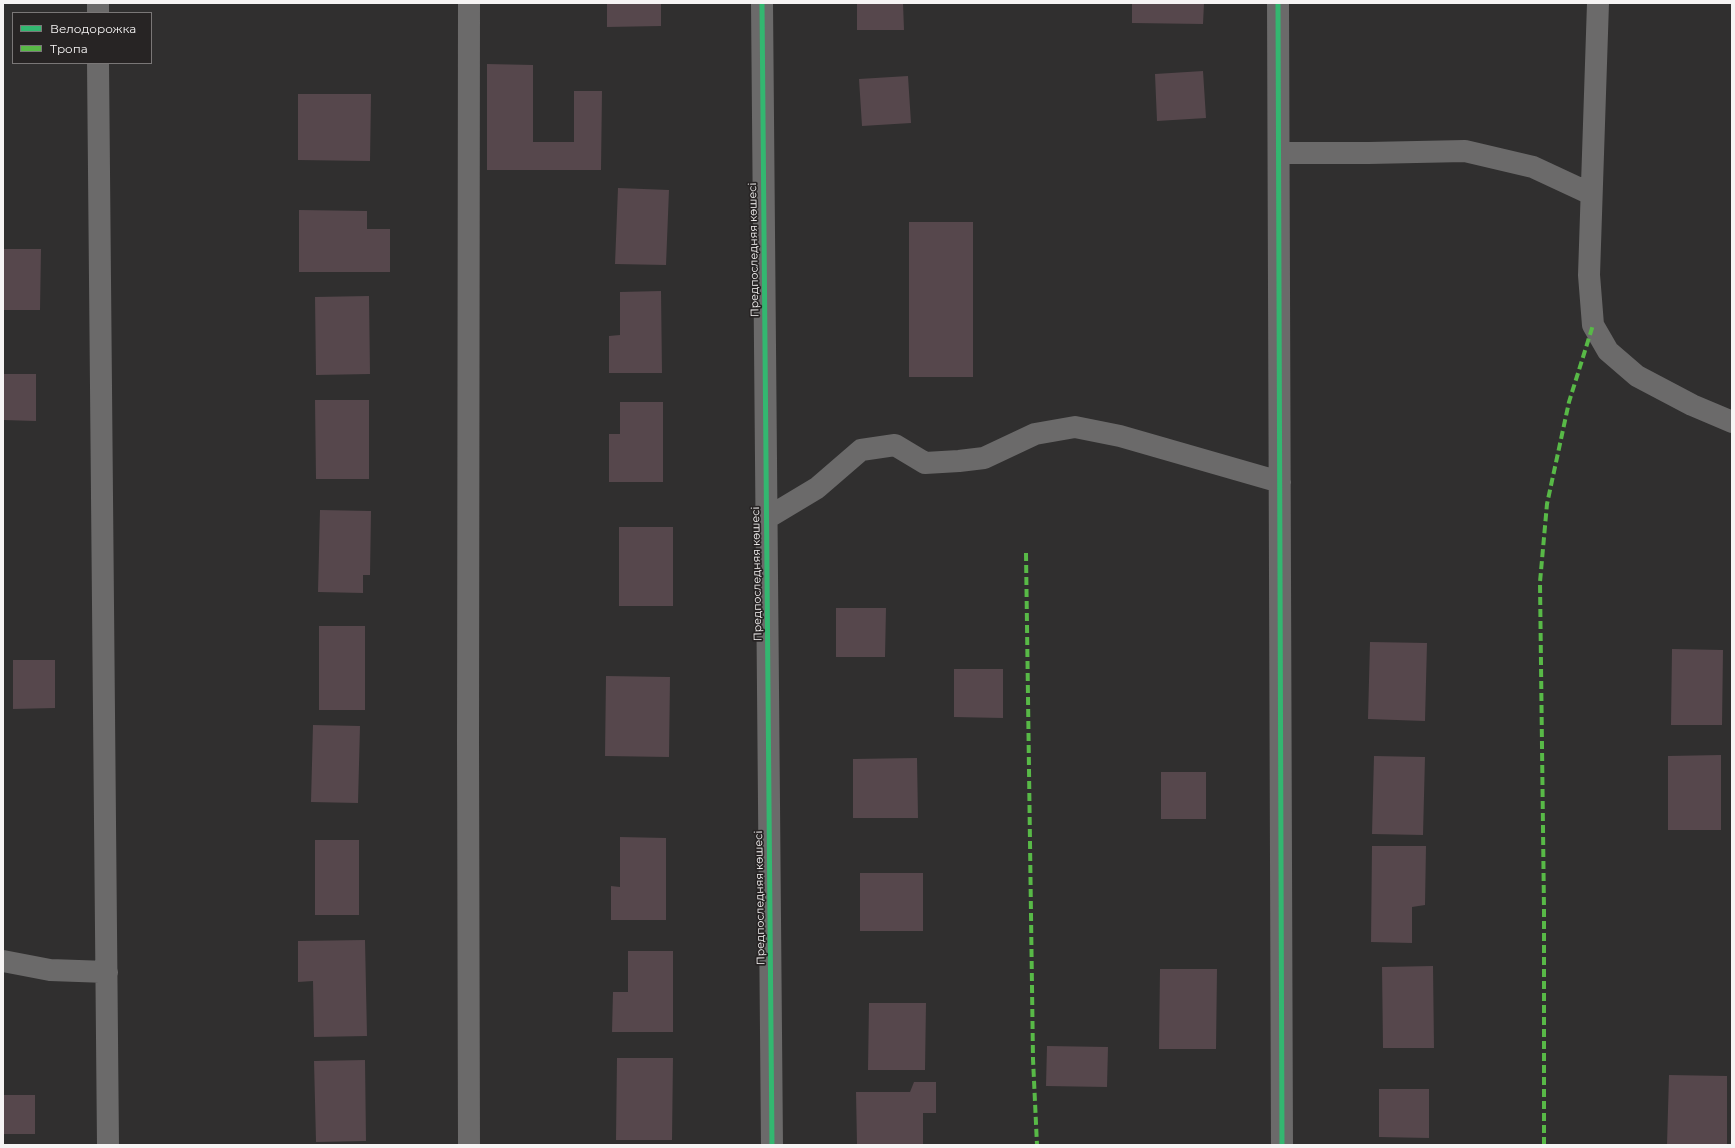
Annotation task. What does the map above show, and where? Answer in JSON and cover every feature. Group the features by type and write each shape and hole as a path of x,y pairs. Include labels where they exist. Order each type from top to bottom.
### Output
{"street":[{"path":"469,3 469,1145"},
{"name":"Предпоследняя көшесі","path":"762,3 772,1145"},
{"path":"1278,3 1282,1145"},
{"path":"1598,3 1589,275 1593,325 1608,351 1637,376 1692,404 1732,422"},
{"path":"98,64 108,1145"},
{"path":"1278,152 1368,153 1465,151 1533,167 1591,194"},
{"path":"766,518 817,488 861,450 895,445 925,463 959,461 984,458 1035,434 1075,427 1120,436 1280,482"},
{"path":"3,961 50,970 107,972"}],"building":[{"path":"607,3 661,3 661,26 607,27"},
{"path":"857,3 903,3 904,30 857,30"},
{"path":"1132,3 1204,3 1203,24 1132,23"},
{"path":"487,64 533,65 533,142 574,142 574,91 602,91 601,170 487,170"},
{"path":"1203,71 1206,118 1157,121 1155,74"},
{"path":"908,76 911,123 862,126 859,79"},
{"path":"298,94 371,94 370,161 298,160"},
{"path":"618,188 669,190 666,265 615,264"},
{"path":"299,210 367,211 367,229 390,229 390,272 299,272"},
{"path":"909,222 973,222 973,377 909,377"},
{"path":"3,249 41,249 40,310 3,310"},
{"path":"661,291 662,373 609,373 609,336 620,335 620,292"},
{"path":"369,296 370,374 316,375 315,297"},
{"path":"3,374 36,374 36,421 3,420"},
{"path":"315,400 369,400 369,479 316,479"},
{"path":"620,402 663,402 663,482 609,482 609,434 620,434"},
{"path":"320,510 371,511 370,575 363,575 363,593 318,592"},
{"path":"619,527 673,527 673,606 619,606"},
{"path":"836,608 886,608 885,657 836,657"},
{"path":"319,626 365,626 365,710 319,710"},
{"path":"1370,642 1427,643 1425,721 1368,719"},
{"path":"1672,649 1723,650 1722,725 1671,725"},
{"path":"13,660 55,660 55,708 13,709"},
{"path":"954,669 1003,669 1003,718 954,717"},
{"path":"606,676 670,677 669,757 605,756"},
{"path":"313,725 360,726 358,803 311,802"},
{"path":"1721,755 1721,830 1668,830 1668,756"},
{"path":"1374,756 1425,757 1423,835 1372,834"},
{"path":"917,758 918,818 853,818 853,759"},
{"path":"1161,772 1206,772 1206,819 1161,819"},
{"path":"620,837 666,838 666,920 611,920 611,886 620,887"},
{"path":"315,840 359,840 359,915 315,915"},
{"path":"1372,846 1426,846 1425,905 1412,907 1412,943 1371,942"},
{"path":"860,873 923,873 923,931 860,931"},
{"path":"365,940 367,1036 314,1037 313,981 298,982 298,941"},
{"path":"628,951 673,951 673,1032 612,1032 613,992 628,992"},
{"path":"1433,966 1434,1048 1383,1048 1382,967"},
{"path":"1160,969 1217,969 1216,1049 1159,1049"},
{"path":"869,1003 926,1003 925,1070 868,1070"},
{"path":"1047,1046 1108,1047 1107,1087 1046,1086"},
{"path":"617,1058 673,1058 672,1140 616,1140"},
{"path":"365,1060 366,1141 316,1142 314,1061"},
{"path":"1669,1075 1727,1076 1727,1145 1667,1145"},
{"path":"914,1082 936,1082 936,1113 923,1113 923,1145 857,1145 856,1092 910,1092"},
{"path":"1379,1089 1429,1089 1429,1138 1379,1137"},
{"path":"3,1095 35,1095 35,1134 3,1134"}],"marked path":[{"path":"1544,1145 1544,910 1540,582 1547,504 1569,402 1593,325"},
{"path":"1026,553 1033,1059 1037,1145"}],"cycle path":[{"path":"762,3 772,1145"},
{"path":"1278,3 1282,1145"}]}
